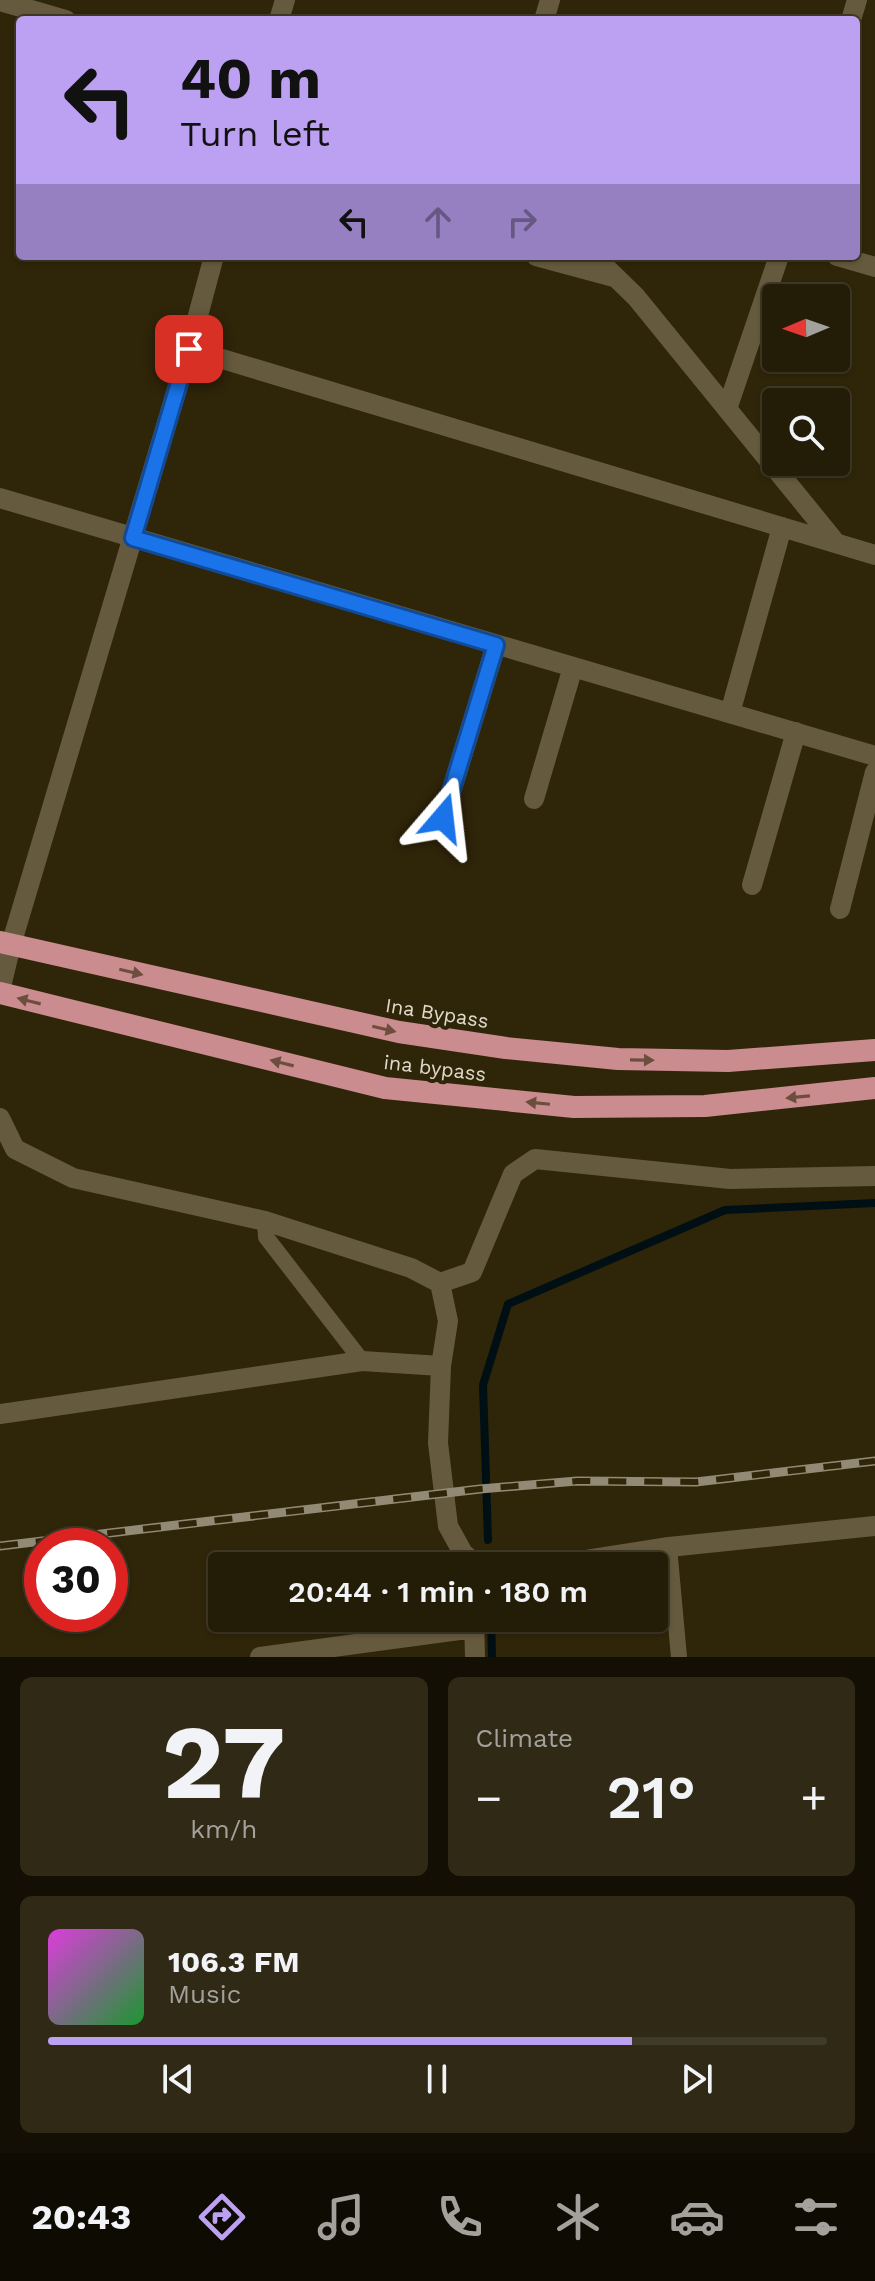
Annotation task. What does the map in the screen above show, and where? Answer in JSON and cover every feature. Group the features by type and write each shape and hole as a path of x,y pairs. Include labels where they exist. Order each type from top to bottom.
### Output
{"highway":[{"name":"Ina Bypass","path":"6,944 399,1032 506,1048 618,1059 728,1061 875,1050"},
{"name":"ina bypass","path":"0,992 385,1088 574,1107 705,1106 875,1088"}],"street":[{"path":"0,1 52,16"},
{"path":"0,992 6,944 133,538 213,260"},
{"path":"551,260 614,277"},
{"path":"598,260 636,297 837,543"},
{"path":"727,409 778,260"},
{"path":"851,260 875,267"},
{"path":"189,349 875,555"},
{"path":"0,498 875,756"},
{"path":"730,713 782,527"},
{"path":"443,818 496,645"},
{"path":"534,799 573,667"},
{"path":"752,885 796,732"},
{"path":"840,909 875,772"},
{"path":"0,1118 8,1151 73,1178 265,1221 411,1268 440,1283 472,1272 513,1174 535,1159 730,1179 875,1176"},
{"path":"440,1283 448,1321 441,1366 438,1443 448,1526 462,1552"},
{"path":"0,1414 362,1361 441,1366"},
{"path":"637,1552 875,1526"},
{"path":"260,1657 417,1632"},
{"path":"474,1632 475,1657"}],"lane":[{"path":"265,1221 266,1237 362,1361"},
{"path":"669,1547 679,1657"}],"waterway":[{"path":"488,1540 483,1385 508,1304 725,1210 875,1203"},
{"path":"491,1632 492,1657"}],"railway":[{"path":"0,1546 480,1489 577,1481 696,1482 875,1461"}],"route":[{"path":"189,349 133,538 496,645 443,818"}]}
